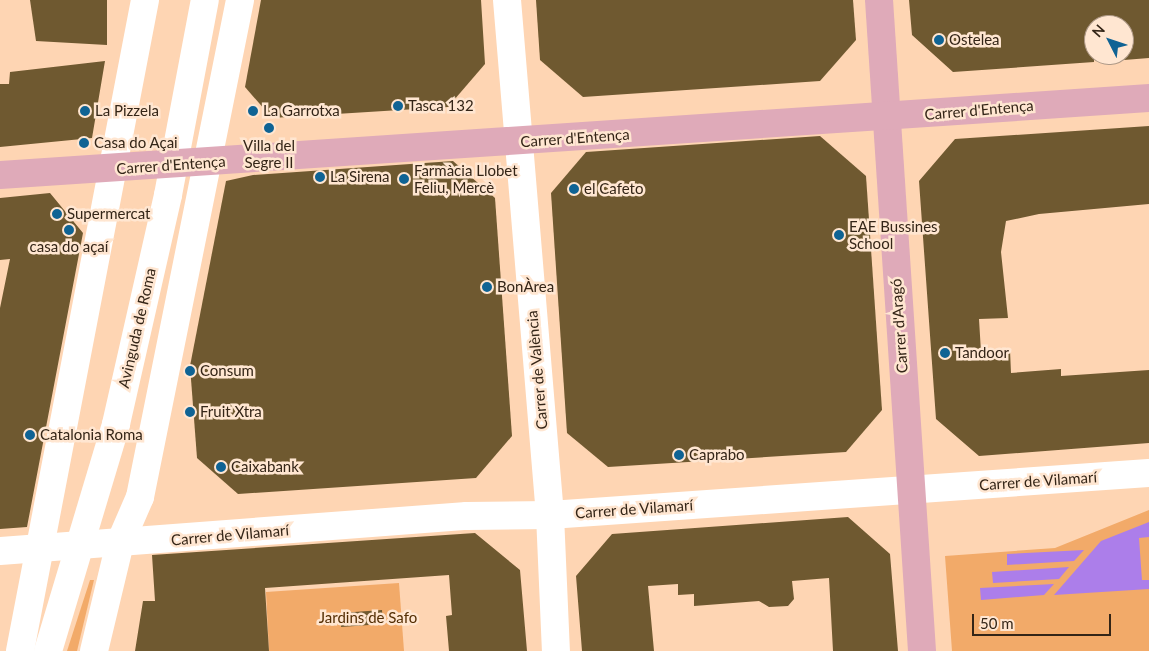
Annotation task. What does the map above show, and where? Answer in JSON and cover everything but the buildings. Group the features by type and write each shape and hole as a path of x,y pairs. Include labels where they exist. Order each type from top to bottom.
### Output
{"main road":[{"name":"Carrer d'Aragó","path":"879,0 922,651"},
{"name":"Carrer d'Entença","path":"0,176 1149,98"}],"street":[{"path":"20,651 145,0"},
{"name":"Avinguda de Roma","path":"48,651 116,424 173,165 205,0"},
{"path":"94,651 120,543 140,497 209,162 240,0"},
{"name":"Carrer de València","path":"507,0 517,142 550,515 556,651"},
{"name":"Carrer de Vilamarí","path":"38,550 467,516 550,515 1149,474"},
{"path":"0,551 38,550"}],"green space":[{"path":"1149,510 1149,651 952,651 945,556 1055,548"},
{"path":"90,580 94,580 77,651 67,651"},
{"name":"Jardins de Safo","path":"399,583 404,651 269,651 266,592"}],"shaded area":[{"path":"1149,522 1149,537 1139,538 1142,580 1149,580 1149,589 1054,595 1101,541"},
{"path":"1084,550 1074,561 1007,565 1007,554"},
{"path":"1069,567 1059,579 993,583 992,572"},
{"path":"1054,584 1044,595 981,600 980,588"}],"place":[{"name":"Ostelea","path":"939,40"},
{"name":"Tasca 132","path":"398,106"},
{"name":"La Pizzela","path":"85,111"},
{"name":"La Garrotxa","path":"253,111"},
{"name":"Villa del Segre II","path":"269,128"},
{"name":"Casa do Açai","path":"84,143"},
{"name":"La Sirena","path":"320,177"},
{"name":"Farmàcia Llobet Feliu, Mercè","path":"404,179"},
{"name":"el Cafeto","path":"574,189"},
{"name":"Supermercat","path":"57,214"},
{"name":"casa do açaí","path":"69,230"},
{"name":"EAE Bussines School","path":"839,235"},
{"name":"BonÀrea","path":"487,287"},
{"name":"Tandoor","path":"945,353"},
{"name":"Consum","path":"190,371"},
{"name":"Fruit Xtra","path":"190,412"},
{"name":"Catalonia Roma","path":"30,435"},
{"name":"Caprabo","path":"679,455"},
{"name":"Caixabank","path":"221,467"}]}
